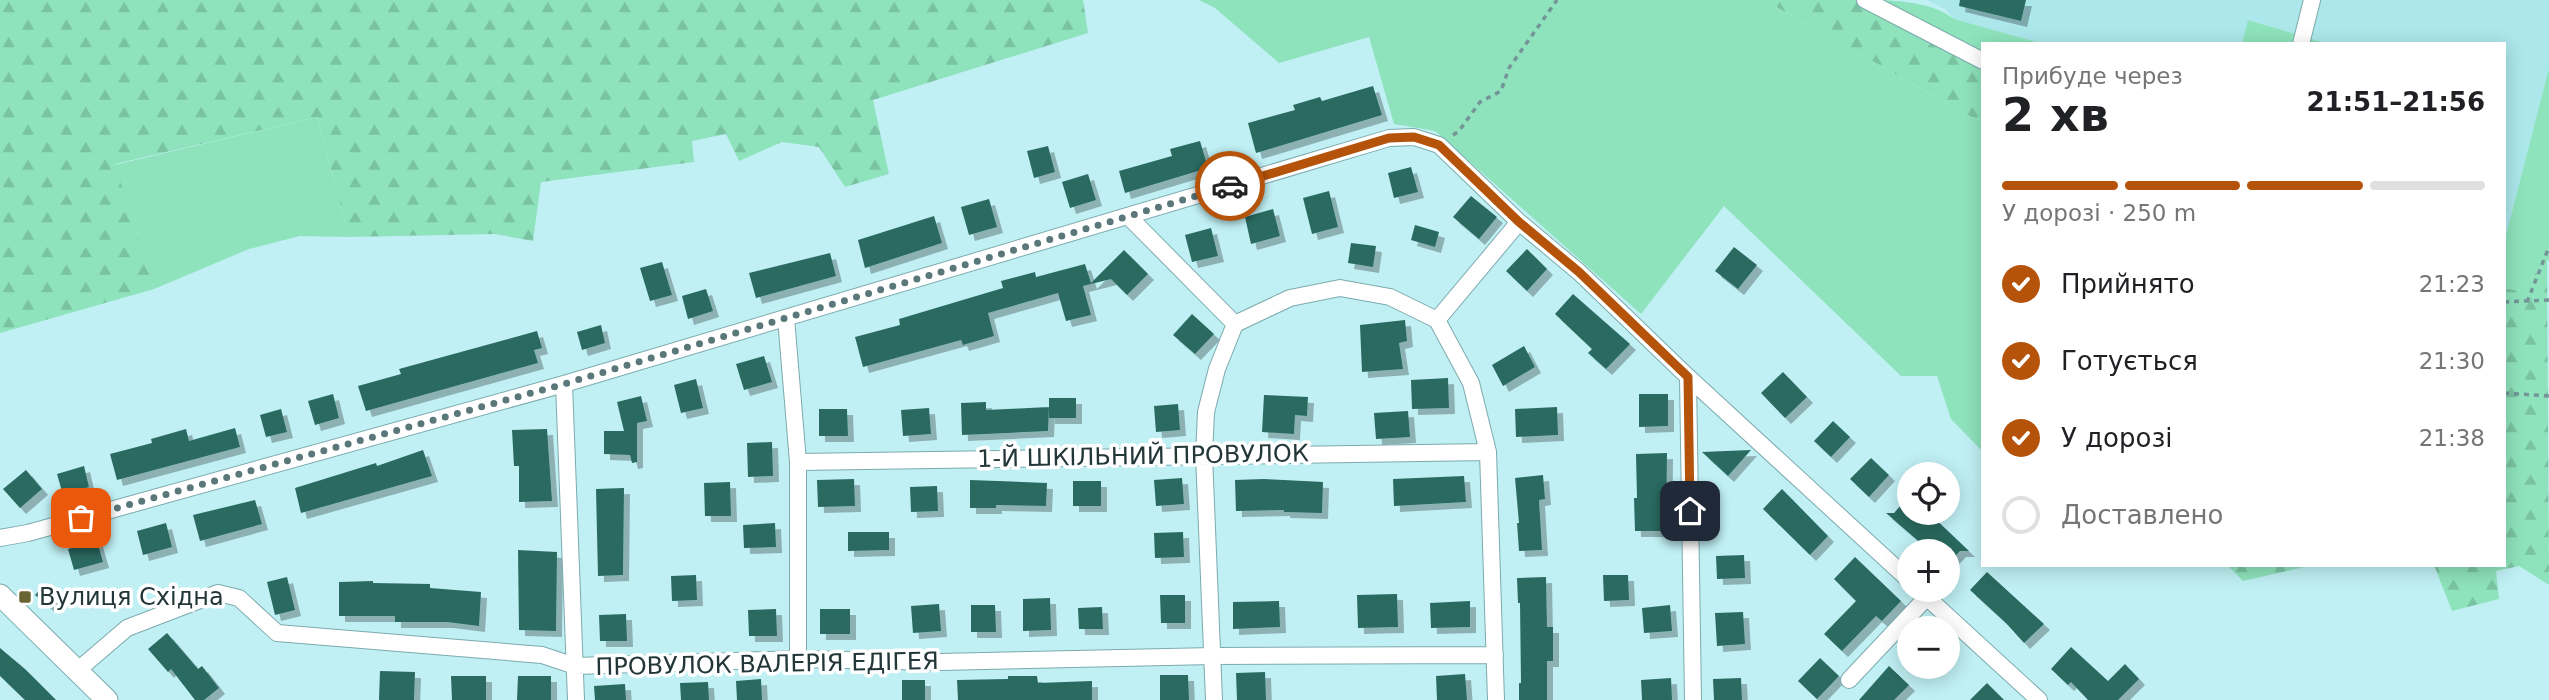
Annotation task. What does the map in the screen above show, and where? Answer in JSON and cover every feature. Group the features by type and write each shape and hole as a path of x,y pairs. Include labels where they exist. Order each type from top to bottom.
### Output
{"street":[{"path":"1865,0 1981,60"},
{"path":"2302,42 2312,0"},
{"path":"0,538 28,533 564,384 1389,138 1414,137 1439,145 1519,222 1579,272 1688,377 1897,569"},
{"path":"1128,216 1235,324"},
{"path":"1437,320 1519,222"},
{"path":"1214,700 1204,455 1206,412 1217,369 1235,324 1290,298 1340,288 1390,297 1437,320 1471,383 1488,452 1496,700"},
{"path":"786,318 798,462 798,659"},
{"path":"1688,377 1693,700"},
{"path":"564,384 576,700"},
{"name":"1-Й ШКІЛЬНИЙ ПРОВУЛОК","path":"798,462 1488,452"},
{"name":"ПРОВУЛОК ВАЛЕРІЯ ЕДІГЕЯ","path":"78,670 127,628 218,593 239,598 277,633 542,655 575,666 798,659 939,662 1213,656 1495,655"},
{"path":"0,595 107,700"},
{"path":"1849,680 1915,602"},
{"path":"1933,602 2039,700"}],"path":[{"path":"1439,145 1459,131 1480,102 1501,91 1509,68 1557,0"},
{"path":"2527,302 2549,247"},
{"path":"2506,302 2549,300"},
{"path":"2506,393 2549,396"}],"shaded area":[{"path":"1927,0 2549,0 2549,68 2506,235 2506,42 2322,42 2249,20 2243,42 2037,42 1954,19 1945,9"}],"green space":[{"path":"0,0 1083,0 1088,33 873,100 889,174 845,187 819,147 782,142 739,161 726,134 692,141 694,162 541,182 533,241 495,234 349,237 317,117 115,164 154,289 0,333"},
{"path":"1199,0 1764,0 1975,119 1981,120 1981,450 1951,419 1937,376 1901,376 1724,206 1641,314 1435,131 1394,124 1369,37 1279,63 1215,8"},
{"path":"1764,0 1857,0 1981,67 1981,120 1975,119"},
{"path":"1857,0 1922,5 1954,19 2037,42 1981,42 1981,67"},
{"path":"2248,20 2322,42 2242,42"},
{"path":"2549,68 2549,261 2547,260 2519,291 2506,288 2506,235"},
{"path":"317,117 349,237 300,236 249,249 154,289 114,165"},
{"path":"2547,260 2549,585 2519,566 2496,571 2499,599 2452,611 2435,567 2506,567 2506,288 2519,291"},
{"path":"2229,567 2304,567 2243,581"}],"building":[{"path":"1960,0 2026,0 2021,21 1959,6"},
{"path":"1373,86 1382,115 1256,153 1248,123 1295,110 1293,105 1320,97 1322,101"},
{"path":"1200,141 1208,168 1125,193 1119,171 1172,156 1170,149"},
{"path":"1048,146 1055,172 1034,178 1027,151"},
{"path":"1411,167 1418,192 1394,198 1388,173"},
{"path":"1088,174 1096,200 1070,208 1062,182"},
{"path":"1329,191 1338,227 1312,234 1303,198"},
{"path":"1471,196 1497,217 1479,239 1453,217"},
{"path":"989,199 997,227 969,235 961,207"},
{"path":"1273,209 1280,236 1251,244 1245,217"},
{"path":"934,216 942,243 865,268 858,240"},
{"path":"1415,225 1439,232 1435,247 1411,240"},
{"path":"1211,228 1218,256 1192,262 1185,235"},
{"path":"1351,243 1376,246 1373,267 1348,263"},
{"path":"1734,247 1757,265 1738,289 1715,271"},
{"path":"1527,249 1547,269 1527,291 1506,271"},
{"path":"1124,250 1148,274 1127,295 1111,279 1083,286 1091,315 1066,321 1058,293 988,313 994,336 963,345 961,340 863,367 855,337 900,325 899,319 1003,288 1001,281 1035,272 1036,277 1085,264 1091,283"},
{"path":"830,253 836,276 756,298 749,273"},
{"path":"662,262 672,295 650,301 640,268"},
{"path":"706,289 713,311 688,319 682,296"},
{"path":"1573,294 1630,344 1606,369 1588,353 1592,349 1555,314"},
{"path":"1192,314 1214,334 1195,354 1173,335"},
{"path":"1405,320 1407,341 1399,343 1403,369 1362,372 1360,325"},
{"path":"601,325 605,343 582,350 577,332"},
{"path":"537,331 542,348 534,350 538,363 366,411 358,386 401,374 399,369"},
{"path":"1524,346 1535,367 1503,386 1492,365"},
{"path":"764,356 772,382 744,390 736,364"},
{"path":"1783,372 1807,397 1785,418 1761,393"},
{"path":"1448,378 1449,408 1412,409 1411,380"},
{"path":"696,379 703,408 681,413 674,385"},
{"path":"333,394 339,418 315,425 308,401"},
{"path":"1639,394 1668,394 1668,426 1639,427"},
{"path":"1264,395 1308,397 1307,416 1295,415 1294,434 1262,432"},
{"path":"641,396 647,421 637,423 637,462 632,463 630,455 604,454 604,431 624,431 617,402"},
{"path":"1049,398 1076,398 1076,418 1049,418"},
{"path":"986,402 986,410 1049,407 1048,431 962,435 961,403"},
{"path":"1178,404 1180,430 1156,432 1154,406"},
{"path":"1557,407 1558,435 1516,437 1515,409"},
{"path":"929,408 931,434 903,436 901,410"},
{"path":"281,409 287,432 266,437 260,415"},
{"path":"819,409 847,409 848,436 819,436"},
{"path":"1408,411 1410,437 1376,439 1374,413"},
{"path":"1833,421 1850,437 1831,457 1814,441"},
{"path":"235,428 240,447 117,480 110,454 152,443 151,439 186,429 189,441"},
{"path":"547,429 552,501 519,502 519,466 514,466 512,430"},
{"path":"772,442 773,476 748,477 747,443"},
{"path":"423,450 432,476 301,513 295,488 376,463 377,466"},
{"path":"1751,450 1728,476 1702,452"},
{"path":"1667,453 1666,531 1635,531 1636,454"},
{"path":"1871,458 1889,475 1869,497 1850,479"},
{"path":"84,466 89,487 63,495 57,474"},
{"path":"26,470 42,489 20,508 3,489"},
{"path":"1543,475 1545,499 1539,500 1542,550 1519,551 1515,478"},
{"path":"1464,476 1466,502 1394,506 1393,479"},
{"path":"1182,478 1184,504 1156,506 1154,480"},
{"path":"854,479 855,506 818,507 817,480"},
{"path":"970,480 1047,483 1046,506 996,505 996,508 970,508"},
{"path":"1235,480 1323,482 1322,513 1284,510 1236,511"},
{"path":"1073,481 1101,481 1101,506 1073,506"},
{"path":"730,482 731,516 705,516 704,483"},
{"path":"937,486 938,511 911,512 910,487"},
{"path":"624,488 623,575 598,576 596,489"},
{"path":"1782,489 1828,536 1810,555 1763,509"},
{"path":"255,500 262,524 200,541 193,515"},
{"path":"1897,510 1897,522 1886,513 1894,513"},
{"path":"166,523 172,547 143,555 137,531"},
{"path":"775,523 776,547 744,548 743,525"},
{"path":"1900,525 1942,525 1956,539 1916,539"},
{"path":"848,532 889,532 889,550 848,551"},
{"path":"1183,532 1184,557 1155,558 1154,533"},
{"path":"97,541 103,562 74,570 68,549"},
{"path":"1960,542 1969,551 1960,551"},
{"path":"518,550 557,552 556,631 519,630"},
{"path":"1744,555 1745,578 1717,579 1716,556"},
{"path":"1855,557 1897,597 1897,602 1900,602 1882,621 1876,616 1842,651 1824,634 1856,601 1834,579"},
{"path":"1987,572 2044,624 2024,643 1970,590"},
{"path":"696,575 697,600 672,601 671,576"},
{"path":"1603,575 1628,575 1629,600 1604,601"},
{"path":"287,577 295,610 275,615 267,582"},
{"path":"1546,577 1547,627 1553,627 1553,661 1547,661 1547,700 1519,700 1520,603 1517,578"},
{"path":"339,582 430,584 430,588 481,592 479,626 447,622 395,622 395,616 339,616"},
{"path":"45,584 56,592 56,598 49,606 35,595"},
{"path":"1397,594 1398,627 1358,628 1357,595"},
{"path":"1160,595 1185,595 1185,623 1161,623"},
{"path":"1050,598 1051,630 1023,631 1023,599"},
{"path":"1279,601 1280,627 1233,629 1233,602"},
{"path":"1470,601 1470,627 1431,628 1430,603"},
{"path":"939,604 941,631 913,633 911,606"},
{"path":"971,605 995,605 996,632 971,632"},
{"path":"1670,605 1672,631 1644,633 1642,608"},
{"path":"1102,607 1103,629 1079,629 1078,608"},
{"path":"776,609 777,636 749,636 748,610"},
{"path":"820,609 850,609 850,634 820,634"},
{"path":"1743,612 1745,644 1717,646 1715,613"},
{"path":"626,614 627,641 600,641 599,615"},
{"path":"167,633 198,669 202,666 219,688 204,700 195,700 171,669 168,672 148,649"},
{"path":"2071,647 2108,681 2125,664 2139,679 2118,700 2088,700 2071,682 2068,685 2051,669"},
{"path":"0,648 56,700 25,700 0,676"},
{"path":"1820,658 1839,676 1817,699 1798,681"},
{"path":"1889,666 1897,674 1897,679 1903,679 1909,685 1894,700 1859,700"},
{"path":"380,671 415,672 414,700 379,700"},
{"path":"1265,672 1266,700 1237,700 1236,673"},
{"path":"1465,674 1467,700 1437,700 1436,676"},
{"path":"1160,675 1188,675 1189,700 1160,700"},
{"path":"451,676 486,676 486,700 452,700"},
{"path":"518,676 551,676 551,700 517,700"},
{"path":"1008,676 1037,676 1038,683 1092,681 1092,700 958,700 957,680 1008,679"},
{"path":"1671,678 1672,700 1642,700 1641,680"},
{"path":"1741,678 1742,700 1714,700 1713,679"},
{"path":"761,679 762,700 737,700 736,681"},
{"path":"902,680 925,680 925,700 902,700"},
{"path":"708,682 709,700 681,700 680,683"},
{"path":"1987,683 2004,700 1970,700"},
{"path":"625,684 626,700 595,700 594,686"}],"way so far":[{"path":"81,518 564,384 1230,186"}],"place":[{"name":"Вулиця Східна","path":"25,597"}],"route":[{"path":"1230,186 1389,138 1414,137 1439,145 1519,222 1579,272 1688,377 1690,511"}]}
